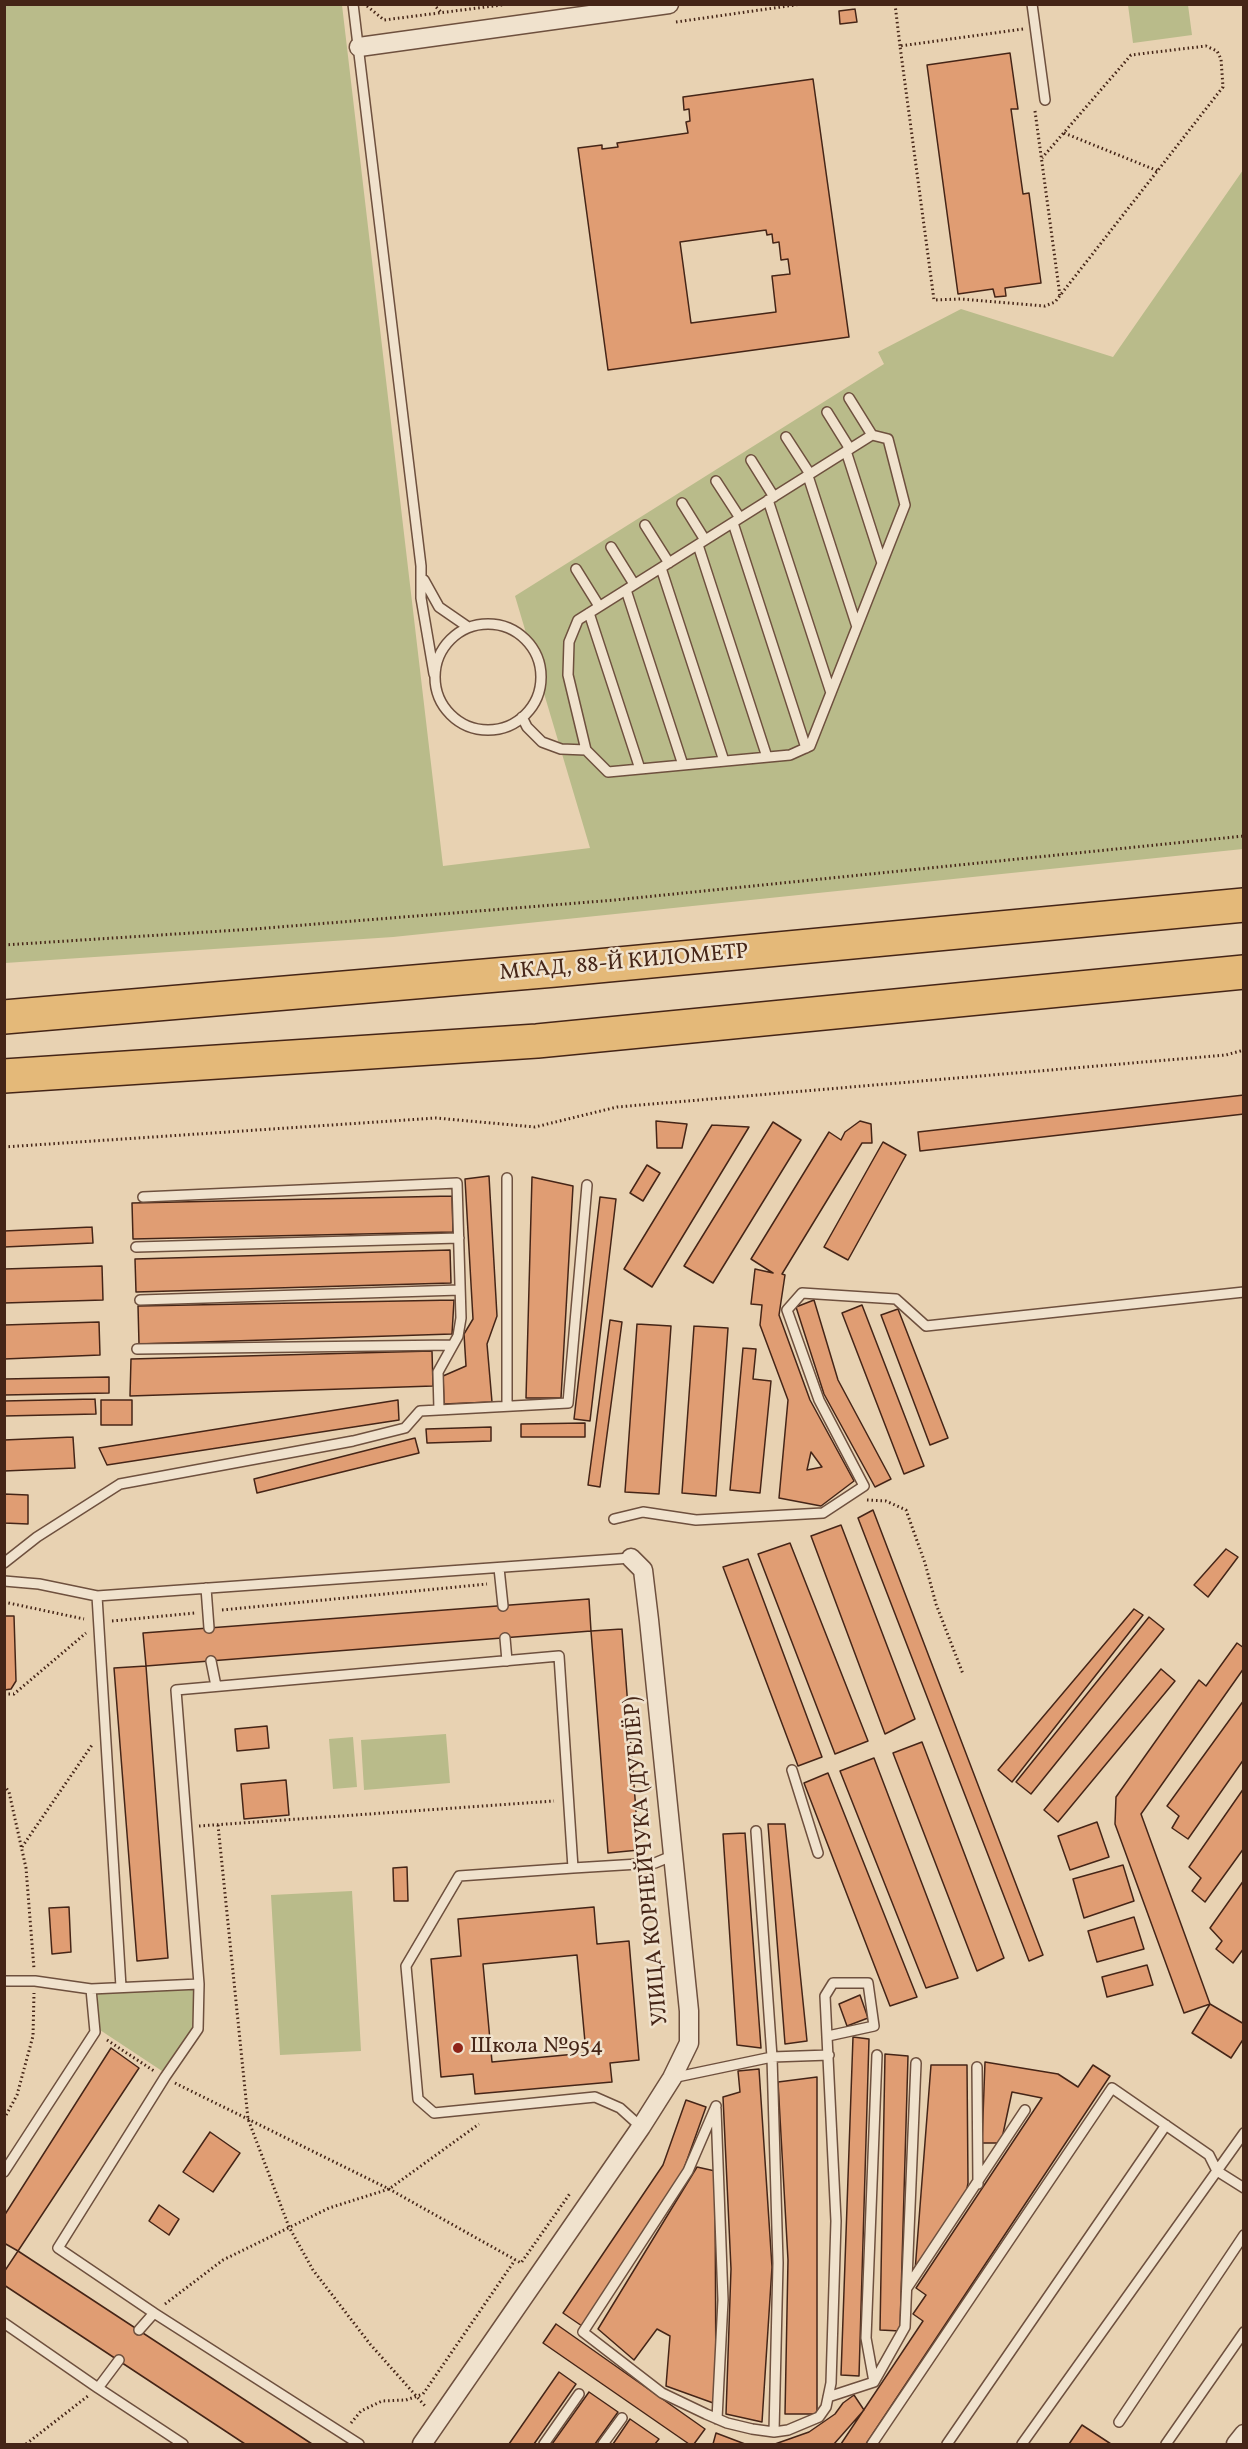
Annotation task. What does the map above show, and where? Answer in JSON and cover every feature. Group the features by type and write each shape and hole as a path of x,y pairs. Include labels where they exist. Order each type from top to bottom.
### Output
{"highway":[{"name":"МКАД, 88-Й КИЛОМЕТР","path":"4,1017 555,970 1244,905"},
{"path":"4,1076 537,1041 1244,972"}],"street":[{"path":"359,47 669,4"},
{"name":"УЛИЦА КОРНЕЙЧУКА (ДУБЛЁР)","path":"427,2443 438,2423 641,2127 672,2078 689,2043 689,2011 674,1855 643,1570 631,1558"},
{"path":"1236,2445 1244,2434"}],"lane":[{"path":"353,4 421,566 421,598 435,686 444,708 462,723 473,728 497,729 522,717 535,702 541,679 540,667 531,645 513,630 490,623 468,627 447,641 441,651 434,674"},
{"path":"1032,4 1045,100"},
{"path":"849,398 872,435 888,439 905,505 810,746 790,755 608,772 586,750 568,675 569,642 578,620 872,435"},
{"path":"827,412 848,450 882,563"},
{"path":"786,437 809,475 857,627"},
{"path":"751,460 771,498 831,693"},
{"path":"716,481 736,520 806,748"},
{"path":"682,503 701,542 767,757"},
{"path":"645,525 665,565 724,761"},
{"path":"611,547 630,587 683,765"},
{"path":"421,566 427,588 439,608 468,627"},
{"path":"576,569 599,606"},
{"path":"589,613 640,769"},
{"path":"522,717 534,736 543,742 561,748 586,750"},
{"path":"507,1178 507,1406"},
{"path":"143,1197 457,1183 461,1318 458,1336 438,1372 439,1410"},
{"path":"4,1563 37,1536 120,1484 353,1442 405,1428 420,1411 568,1403 587,1185"},
{"path":"136,1247 459,1238"},
{"path":"140,1300 460,1290"},
{"path":"614,1519 643,1512 696,1520 823,1513 864,1486 819,1400 787,1310 802,1293 896,1299 926,1326 1244,1292"},
{"path":"137,1349 453,1345"},
{"path":"4,1581 39,1584 98,1596 631,1558"},
{"path":"500,1568 503,1606"},
{"path":"206,1588 209,1628"},
{"path":"98,1596 121,1987"},
{"path":"505,1638 507,1661"},
{"path":"359,2445 154,2313 58,2248 165,2077 198,2029 199,1984 176,1690 559,1656 573,1868"},
{"path":"211,1661 216,1686"},
{"path":"792,1770 818,1853"},
{"path":"756,1831 772,2057 778,2263 774,2432"},
{"path":"641,2127 620,2108 595,2097 434,2113 418,2099 406,1965 459,1876 655,1863 674,1855"},
{"path":"4,1981 35,1981 91,1989 199,1984"},
{"path":"717,2419 723,2300 716,2106 688,2171 583,2332 662,2393 717,2419 774,2432 788,2430 819,2417 826,2407 828,2397 836,2221 825,1996 833,1983 868,1983 874,2026 828,2036"},
{"path":"4,2172 95,2032 91,1989"},
{"path":"672,2078 772,2057 829,2055"},
{"path":"874,2382 866,2338 877,2055"},
{"path":"828,2397 874,2382 905,2327 916,2063"},
{"path":"977,2067 978,2184"},
{"path":"872,2445 1112,2088 1209,2155 1217,2171 1244,2188"},
{"path":"907,2288 1025,2110"},
{"path":"947,2445 1166,2125"},
{"path":"1022,2445 1244,2133"},
{"path":"1119,2422 1244,2235"},
{"path":"139,2330 154,2313"},
{"path":"4,2323 183,2445"},
{"path":"1166,2445 1244,2332"},
{"path":"98,2388 119,2361"},
{"path":"543,2445 579,2394"},
{"path":"603,2445 622,2418"}],"path":[{"path":"367,4 384,20 509,4"},
{"path":"895,4 934,300 1045,306 1055,302 1223,87 1221,59 1217,51 1206,46 1131,56 1042,158"},
{"path":"900,46 1035,28"},
{"path":"1045,100 1034,101 1060,296"},
{"path":"1064,133 1158,171"},
{"path":"4,945 254,929 615,900 1244,836"},
{"path":"4,1147 436,1118 536,1127 617,1107 1226,1055 1244,1050"},
{"path":"861,1500 886,1501 906,1510 925,1563 936,1604 963,1674"},
{"path":"4,1602 14,1602 99,1622 501,1583"},
{"path":"4,1694 14,1694 99,1622"},
{"path":"22,1848 105,1726"},
{"path":"4,1785 9,1792 26,1868 35,1981 33,2036 16,2095 4,2119"},
{"path":"187,1827 568,1800"},
{"path":"218,1825 248,2119 289,2227 313,2270 370,2344 418,2396 438,2423"},
{"path":"95,2032 165,2077 389,2189 521,2263 574,2189"},
{"path":"147,2080 153,2070"},
{"path":"154,2313 223,2260 329,2208 389,2189 467,2134 499,2107"},
{"path":"342,2434 361,2411 382,2401 406,2400 423,2394 515,2260"},
{"path":"26,2445 98,2388"}],"green space":[{"path":"5,5 342,5 443,866 590,848 515,596 884,364 878,352 961,309 1113,357 1243,170 1243,849 393,937 5,963"},
{"path":"1128,5 1188,5 1192,35 1133,43"},
{"path":"446,1734 450,1783 364,1790 361,1740"},
{"path":"353,1737 357,1787 333,1789 329,1739"},
{"path":"352,1891 361,2051 280,2055 271,1895"},
{"path":"194,1988 193,2029 162,2071 100,2030 97,1993"}],"building":[{"path":"855,9 857,22 840,24 839,11"},
{"path":"1010,53 1018,109 1011,109 1023,194 1029,193 1041,283 1005,288 1006,296 995,297 993,289 958,294 927,65"},
{"path":"813,79 849,337 608,370 578,148 602,145 602,149 618,147 617,143 688,133 686,122 690,121 689,109 684,110 683,97","holes":["766,230 767,235 772,234 773,243 779,242 781,260 788,259 790,274 772,276 776,312 691,323 680,242"]},
{"path":"1244,1095 1244,1114 920,1151 918,1132"},
{"path":"656,1121 687,1124 682,1148 657,1148"},
{"path":"860,1121 871,1124 872,1143 862,1143 782,1274 785,1275 779,1315 810,1400 854,1481 821,1506 779,1498 788,1400 760,1325 762,1305 751,1304 755,1269 773,1273 751,1259 829,1132 841,1140 845,1132","holes":["811,1452 822,1467 807,1470"]},
{"path":"773,1122 801,1140 713,1283 684,1266"},
{"path":"712,1125 749,1127 652,1287 624,1269"},
{"path":"883,1142 906,1155 848,1260 824,1247"},
{"path":"647,1165 660,1173 643,1201 630,1193"},
{"path":"489,1176 497,1316 487,1344 492,1402 444,1404 443,1376 466,1366 464,1334 473,1319 465,1179"},
{"path":"532,1177 573,1186 561,1398 526,1398"},
{"path":"452,1196 453,1232 133,1239 132,1203"},
{"path":"600,1197 616,1199 590,1421 574,1419"},
{"path":"92,1227 93,1243 4,1247 4,1231"},
{"path":"450,1250 451,1283 136,1292 135,1259"},
{"path":"102,1266 103,1300 4,1303 4,1269"},
{"path":"454,1300 452,1334 139,1344 138,1306"},
{"path":"814,1300 838,1380 891,1479 875,1487 824,1394 796,1307"},
{"path":"862,1305 924,1466 904,1474 842,1313"},
{"path":"898,1309 948,1438 930,1445 881,1315"},
{"path":"610,1320 622,1322 600,1487 588,1485"},
{"path":"99,1322 100,1355 4,1359 4,1325"},
{"path":"637,1324 671,1326 659,1494 625,1492"},
{"path":"694,1326 728,1328 716,1496 682,1493"},
{"path":"743,1348 756,1349 753,1379 771,1381 760,1493 730,1490"},
{"path":"432,1351 433,1386 130,1396 131,1359"},
{"path":"109,1377 109,1393 4,1395 4,1379"},
{"path":"95,1399 96,1414 4,1416 4,1401"},
{"path":"101,1400 132,1400 132,1425 101,1425"},
{"path":"398,1400 399,1420 107,1465 99,1448"},
{"path":"585,1423 585,1437 521,1437 521,1424"},
{"path":"491,1427 491,1441 427,1443 426,1429"},
{"path":"73,1437 75,1468 4,1471 4,1440"},
{"path":"415,1438 419,1453 257,1493 254,1479"},
{"path":"4,1494 28,1495 28,1524 4,1523"},
{"path":"873,1510 1043,1955 1029,1961 858,1518"},
{"path":"841,1525 915,1719 885,1734 811,1536"},
{"path":"790,1543 868,1741 835,1754 758,1554"},
{"path":"1226,1549 1238,1557 1208,1597 1194,1585"},
{"path":"748,1559 822,1757 798,1766 723,1567"},
{"path":"589,1599 591,1631 146,1666 143,1633"},
{"path":"1134,1609 1143,1615 1012,1782 998,1770"},
{"path":"4,1616 14,1616 16,1681 11,1689 4,1690"},
{"path":"1149,1617 1164,1629 1031,1794 1016,1782"},
{"path":"622,1629 639,1850 608,1853 591,1631"},
{"path":"1237,1643 1244,1648 1244,1668 1141,1814 1210,2004 1184,2013 1115,1824 1116,1797 1199,1680 1206,1686"},
{"path":"146,1666 168,1958 137,1961 114,1668"},
{"path":"1161,1669 1175,1681 1058,1822 1044,1810"},
{"path":"1244,1700 1244,1759 1188,1839 1172,1828 1179,1816 1167,1806"},
{"path":"267,1726 269,1748 237,1751 235,1729"},
{"path":"922,1742 1004,1958 977,1971 893,1753"},
{"path":"874,1758 958,1978 926,1988 840,1771"},
{"path":"828,1773 917,1997 890,2006 804,1783"},
{"path":"286,1780 289,1815 244,1819 241,1784"},
{"path":"1244,1788 1244,1848 1205,1902 1192,1891 1201,1878 1189,1867"},
{"path":"1097,1822 1109,1857 1070,1870 1058,1836"},
{"path":"768,1824 785,1824 807,2041 785,2044"},
{"path":"745,1833 761,2048 737,2045 723,1834"},
{"path":"1123,1865 1134,1901 1084,1918 1073,1879"},
{"path":"407,1867 408,1901 394,1901 393,1868"},
{"path":"1244,1880 1244,1948 1233,1963 1216,1949 1222,1941 1210,1928"},
{"path":"69,1907 71,1952 52,1954 49,1908"},
{"path":"594,1907 597,1944 629,1941 639,2060 610,2063 612,2082 475,2094 473,2074 441,2077 431,1959 461,1956 458,1919","holes":["577,1955 586,2053 492,2062 483,1964"]},
{"path":"1134,1917 1144,1949 1097,1962 1088,1931"},
{"path":"1147,1965 1153,1985 1107,1997 1102,1977"},
{"path":"860,1995 868,2018 847,2026 839,2004"},
{"path":"1210,2004 1244,2024 1244,2038 1231,2058 1192,2033"},
{"path":"853,2037 869,2039 859,2376 841,2375"},
{"path":"111,2048 139,2068 18,2251 4,2243 4,2216"},
{"path":"885,2054 908,2056 900,2331 880,2330"},
{"path":"985,2062 1058,2074 1078,2087 1093,2065 1110,2076 866,2444 841,2444 923,2321 913,2314 926,2295 916,2288 1042,2098 1012,2092 1001,2143 982,2143"},
{"path":"931,2065 967,2065 968,2183 966,2194 915,2271"},
{"path":"759,2069 772,2267 762,2422 726,2414 731,2269 723,2097 740,2092 738,2071"},
{"path":"817,2077 817,2414 785,2414 788,2260 778,2082"},
{"path":"686,2100 706,2107 681,2177 582,2326 563,2313 663,2165"},
{"path":"210,2132 240,2153 213,2192 183,2172"},
{"path":"697,2167 715,2171 716,2404 666,2386 670,2336 657,2329 634,2360 598,2329"},
{"path":"159,2205 179,2219 169,2235 149,2221"},
{"path":"18,2251 312,2444 245,2444 4,2285 4,2272"},
{"path":"556,2324 705,2429 694,2444 689,2444 543,2343"},
{"path":"559,2372 576,2384 534,2444 509,2444"},
{"path":"589,2392 618,2412 595,2444 552,2444"},
{"path":"854,2395 864,2410 834,2444 775,2444 809,2432 835,2414 843,2403"},
{"path":"630,2419 659,2439 655,2444 613,2444"},
{"path":"1082,2425 1111,2444 1069,2444"},
{"path":"716,2433 745,2444 713,2444"}],"place":[{"name":"Школа №954","path":"458,2048"}]}
